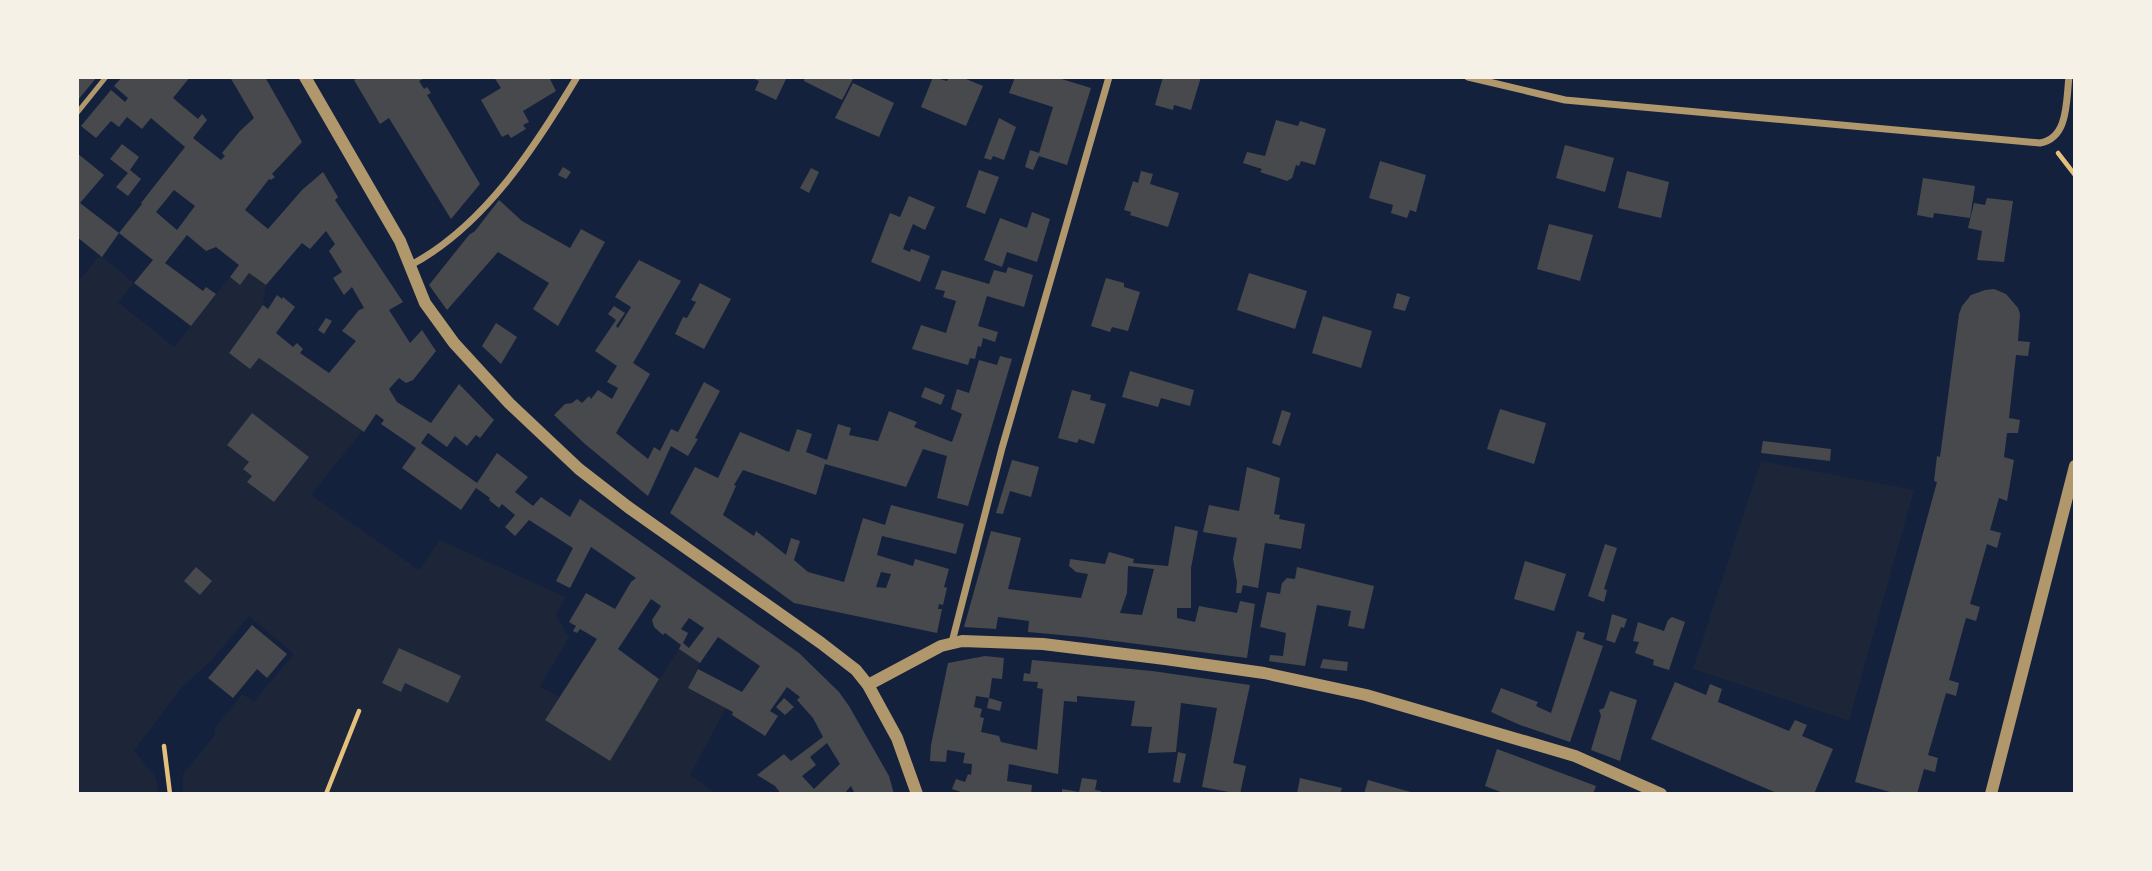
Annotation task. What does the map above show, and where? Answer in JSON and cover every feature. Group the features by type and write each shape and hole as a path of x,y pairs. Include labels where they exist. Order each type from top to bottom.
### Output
{"street":[{"path":"305,77 400,242 425,303 484,377 550,444 628,507 844,659 864,678 904,753 917,794"},
{"path":"409,266 451,240 471,220 532,149 577,77"},
{"path":"952,642 1002,448 1109,77"},
{"path":"1468,77 1565,100 2026,142 2049,142 2062,127 2069,77"},
{"path":"1991,794 2075,466"},
{"path":"868,685 952,642 962,641 1043,644 1165,659 1320,684 1366,695 1575,756 1661,794"}],"lane":[{"path":"77,113 106,77"}],"path":[{"path":"2049,142 2075,175"},
{"path":"326,794 359,710"},
{"path":"164,746 170,794"}],"shaded area":[{"path":"100,255 134,283 118,302 174,347 230,277 240,284 249,273 266,285 263,305 229,353 250,368 259,358 362,431 311,495 419,570 440,540 565,597 556,616 569,637 540,687 560,697 545,720 610,761 679,649 700,663 688,688 726,708 690,775 717,794 183,794 183,774 215,735 215,728 242,694 254,701 294,654 249,616 212,660 182,687 134,750 156,778 158,794 77,794 77,283","holes":["252,413 309,457 274,502 247,482 252,476 243,469 249,462 227,445","400,648 461,677 448,703 405,683 401,692 382,683"]},
{"path":"1761,461 1914,490 1849,721 1693,669"}],"building":[{"path":"77,77 97,77 77,101"},
{"path":"122,77 190,77 173,98 198,119 202,114 207,120 193,138 221,160 225,156 222,153 254,118 230,77 265,77 302,142 272,174 275,177 269,179 245,210 268,229 302,190 323,172 338,197 335,200 403,302 389,310 410,343 422,330 436,351 413,380 406,383 399,378 389,389 397,402 431,423 459,384 494,420 480,438 476,435 467,446 455,436 447,447 428,433 421,443 477,483 497,453 528,477 515,492 533,506 541,497 570,517 580,499 799,653 839,692 849,706 889,776 894,794 855,794 851,786 844,794 781,794 775,786 757,775 784,754 791,761 823,737 813,718 797,700 800,697 787,687 770,711 778,716 765,736 732,715 733,712 688,688 698,669 742,692 760,666 718,637 700,663 679,649 681,645 654,627 652,620 661,606 651,599 618,649 659,679 610,761 545,720 597,639 580,629 577,633 573,631 576,626 569,622 586,593 615,609 636,578 591,547 570,588 556,581 573,548 529,520 515,536 505,527 515,515 502,504 499,508 476,488 461,510 402,468 416,448 381,424 384,420 376,414 364,432 259,358 250,369 229,353 263,305 268,309 277,295 295,307 276,333 293,347 297,343 303,349 300,353 329,373 356,341 342,331 359,310 364,308 352,287 344,295 333,278 342,272 329,251 335,244 326,231 310,249 302,243 266,285 249,273 240,285 230,277 239,265 216,247 206,251 187,235 165,263 203,291 206,287 216,294 191,326 134,283 153,260 119,233 185,147 151,118 142,129 127,117 119,127 111,121 96,138 81,126 111,90 125,102 128,98 114,86","holes":["174,190 195,206 177,230 156,212","689,618 704,628 689,648 683,643 688,633 681,629","827,743 840,764 814,789 802,776 816,765 810,757"]},
{"path":"360,77 427,77 419,81 424,89 427,87 431,93 427,95 480,184 451,219 389,118 380,124 354,80"},
{"path":"494,77 552,77 550,79 556,91 523,111 529,122 523,125 526,129 511,138 508,134 502,137 481,100 501,88"},
{"path":"750,77 787,77 776,100 755,90 759,81"},
{"path":"805,77 854,77 842,100 804,81"},
{"path":"933,77 947,81 949,77 961,77 983,86 966,126 921,107"},
{"path":"1015,77 1055,77 1091,88 1067,165 1039,156 1033,170 1025,167 1030,150 1039,153 1053,107 1009,93"},
{"path":"1163,77 1201,77 1191,110 1174,105 1173,110 1155,105"},
{"path":"853,83 894,103 879,137 835,118"},
{"path":"999,118 1016,127 1004,160 993,156 991,160 984,158"},
{"path":"1276,120 1298,126 1300,121 1326,129 1315,165 1301,161 1299,166 1296,165 1292,178 1287,181 1243,163 1247,152 1265,156"},
{"path":"122,144 139,157 130,170 141,179 128,196 116,187 128,173 110,159"},
{"path":"1565,145 1614,158 1605,192 1556,178"},
{"path":"77,153 104,175 80,203 119,233 102,257 77,237"},
{"path":"1380,161 1426,175 1416,212 1410,210 1407,218 1391,213 1393,205 1369,198"},
{"path":"563,167 571,172 566,179 558,175"},
{"path":"811,168 819,172 809,193 800,188"},
{"path":"979,170 999,177 985,214 966,207"},
{"path":"1141,171 1153,174 1150,184 1179,193 1168,227 1130,215 1131,212 1124,210 1133,181 1138,183"},
{"path":"1627,171 1669,182 1661,218 1618,208"},
{"path":"1923,178 1975,186 1970,218 1934,213 1933,218 1917,215"},
{"path":"909,196 935,207 925,230 913,224 903,249 930,256 920,282 871,262 890,213 900,217"},
{"path":"1987,198 2013,201 2004,262 1977,260 1982,231 1968,228 1974,203 1985,205"},
{"path":"499,200 522,221 570,248 581,229 605,242 558,326 533,309 549,283 498,252 447,310 429,285"},
{"path":"1032,212 1050,219 1037,262 1007,252 1002,267 984,260 1000,218 1027,228"},
{"path":"1549,224 1593,235 1580,281 1537,269"},
{"path":"639,260 681,281 633,363 650,374 616,433 648,459 654,447 660,451 671,429 678,432 704,382 720,391 688,456 671,446 648,496 554,415 565,404 577,399 582,403 589,396 591,399 598,390 612,399 618,388 607,382 617,366 595,351 616,320 608,314 614,306 625,313 616,326 618,328 631,307 615,297"},
{"path":"1008,267 1033,275 1024,307 987,296 978,326 998,332 995,342 983,338 975,359 970,358 968,365 912,349 921,325 946,333 956,301 943,297 945,291 935,289 942,270 989,284 994,270 1006,273"},
{"path":"1249,273 1307,291 1295,329 1237,310"},
{"path":"1106,278 1124,283 1124,287 1140,292 1128,331 1112,327 1110,332 1091,326"},
{"path":"700,283 731,299 704,349 675,334 683,317 687,318 696,302 691,300"},
{"path":"1994,289 2006,294 2018,308 2018,341 2030,342 2028,356 2016,355 2009,418 2020,420 2018,433 2007,433 2004,457 2014,460 2007,501 1999,498 1990,530 2001,533 1997,548 1987,544 1970,604 1980,607 1976,621 1966,618 1949,680 1959,683 1956,696 1946,693 1928,755 1938,758 1935,772 1924,769 1917,794 1897,794 1855,782 1937,482 1934,481 1937,456 1940,457 1959,314 1971,295"},
{"path":"1397,293 1410,297 1405,311 1393,308"},
{"path":"1323,316 1372,331 1361,368 1312,353"},
{"path":"326,318 332,321 324,334 318,330"},
{"path":"496,323 517,337 501,364 482,346"},
{"path":"1000,356 1012,359 968,506 937,498 947,456 923,449 906,487 825,464 816,495 743,470 734,485 736,486 723,515 754,536 756,531 786,555 791,538 800,541 794,560 808,572 844,582 863,518 885,525 891,505 964,524 956,554 882,536 877,555 913,566 915,559 949,569 943,605 939,604 938,609 942,609 937,633 794,603 670,513 695,467 718,478 740,432 789,452 797,429 812,434 806,452 827,460 838,424 851,428 849,435 878,441 889,411 917,422 914,427 952,442 962,414 951,409 957,389 969,393 979,360 997,365","holes":["881,572 891,574 886,588 876,587"]},
{"path":"1130,371 1194,390 1190,406 1161,398 1158,407 1122,397"},
{"path":"925,387 945,395 941,405 921,397"},
{"path":"1072,390 1091,395 1090,400 1106,404 1094,444 1079,439 1077,443 1058,438"},
{"path":"1500,409 1546,423 1534,464 1487,449"},
{"path":"1282,410 1291,413 1280,446 1272,443"},
{"path":"252,413 309,457 274,502 247,482 252,476 243,469 249,462 227,445"},
{"path":"1763,441 1831,449 1830,461 1761,453"},
{"path":"1012,460 1039,467 1031,497 1010,491 1003,514 996,513"},
{"path":"1247,467 1280,478 1274,514 1280,515 1279,519 1305,524 1301,549 1265,543 1258,588 1243,585 1241,593 1236,593 1233,559 1237,538 1203,532 1209,505 1239,511"},
{"path":"1175,526 1198,531 1191,568 1191,608 1177,608 1177,618 1195,622 1199,606 1237,613 1240,601 1255,604 1247,658 1028,632 1029,621 998,617 996,629 964,627 991,531 1021,538 1008,589 1081,598 1088,574 1076,572 1069,566 1070,559 1105,564 1109,552 1134,559 1133,563 1168,566","holes":["1128,566 1154,569 1142,615 1120,613 1127,593"]},
{"path":"1605,544 1617,548 1604,589 1607,590 1604,602 1588,596"},
{"path":"1525,561 1566,574 1554,611 1514,599"},
{"path":"196,567 212,581 200,595 184,581"},
{"path":"1297,567 1374,586 1364,629 1348,626 1351,611 1317,605 1305,666 1269,661 1270,655 1283,656 1286,633 1260,627 1267,592 1280,594 1282,583 1287,578 1295,579"},
{"path":"1612,614 1627,619 1615,643 1606,640"},
{"path":"1672,617 1685,622 1669,670 1653,665 1654,660 1635,653 1639,642 1633,641 1638,622 1664,631"},
{"path":"252,625 287,654 267,678 257,669 233,698 208,678"},
{"path":"1577,631 1585,633 1583,639 1603,646 1570,742 1491,712 1501,688 1538,702 1536,706 1551,713"},
{"path":"399,648 461,676 448,703 405,683 401,692 382,683"},
{"path":"985,656 1004,658 1002,679 992,678 989,698 976,696 974,707 982,709 980,717 984,718 981,732 999,736 1001,742 1037,750 1043,689 1037,688 1038,682 1023,681 1024,673 1030,674 1032,660 1152,671 1250,685 1233,763 1246,766 1240,794 1202,787 1217,708 1181,703 1176,752 1148,753 1152,727 1131,726 1135,701 1077,696 1077,702 1064,701 1058,774 1009,764 1007,781 1032,785 1031,794 960,794 961,792 952,789 956,779 965,782 968,774 971,775 972,764 963,763 965,753 947,750 946,762 930,761 931,745 948,663"},
{"path":"1323,659 1348,662 1347,671 1320,668"},
{"path":"1675,682 1706,695 1710,684 1722,689 1718,702 1789,731 1795,720 1807,725 1802,736 1833,749 1814,794 1779,794 1651,739"},
{"path":"1610,691 1637,700 1620,761 1591,750 1601,716 1599,710 1604,708"},
{"path":"784,698 794,707 785,715 776,707"},
{"path":"989,698 1002,702 1000,711 987,708"},
{"path":"1497,749 1596,786 1593,794 1506,794 1485,786"},
{"path":"1178,752 1186,754 1180,783 1173,782"},
{"path":"1082,778 1097,780 1095,790 1101,791 1100,794 1062,794 1062,789 1079,792"},
{"path":"1300,778 1342,788 1340,794 1297,794"},
{"path":"1368,780 1414,793 1414,794 1364,794"}]}
